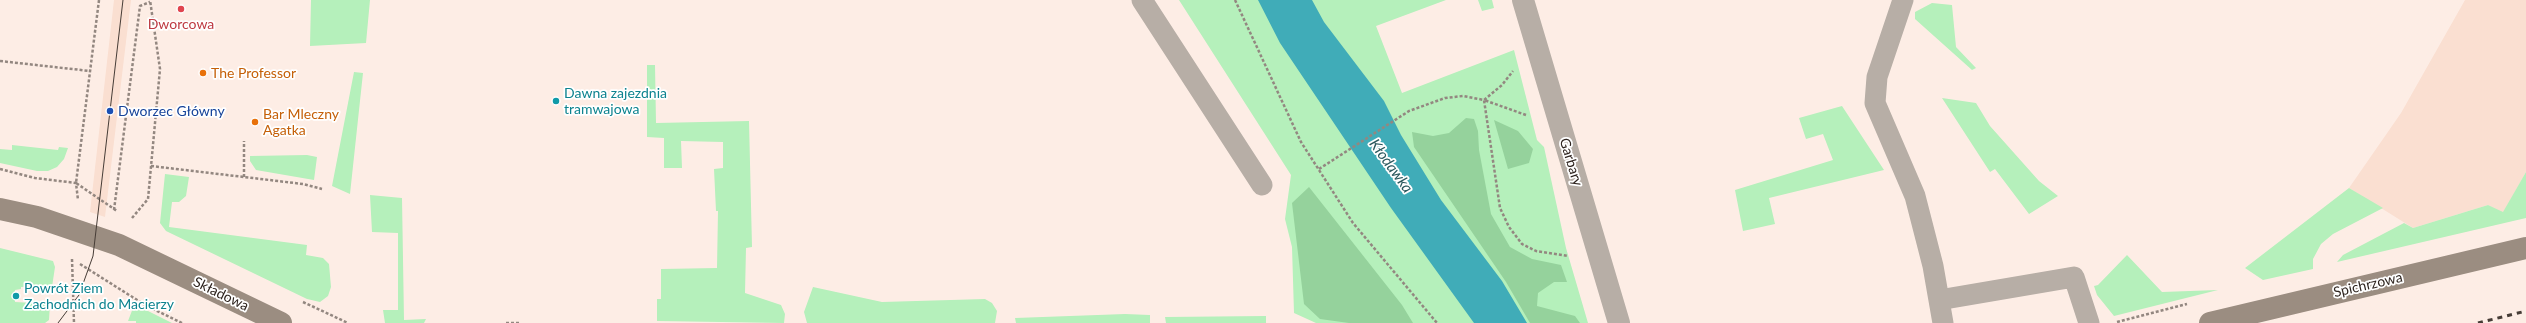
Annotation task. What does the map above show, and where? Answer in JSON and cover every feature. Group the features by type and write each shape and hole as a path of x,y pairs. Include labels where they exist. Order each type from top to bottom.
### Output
{"street":[{"name":"Garbary","path":"1523,0 1619,323"},
{"name":"Składowa","path":"0,209 37,217 119,245 281,323"},
{"name":"Spichrzowa","path":"2210,323 2526,248"}],"lane":[{"path":"1142,0 1262,185"},
{"path":"1903,0 1876,77 1875,103 1915,196 1933,266 1942,323"},
{"path":"1939,300 2074,277 2090,323"}],"path":[{"path":"78,202 76,183 99,0"},
{"path":"1235,0 1301,142 1354,223 1437,323"},
{"path":"114,210 140,6 150,1 160,69 148,200 130,220 125,217"},
{"path":"0,60 90,71"},
{"path":"1484,100 1502,85 1515,69 1540,61"},
{"path":"1319,169 1352,146 1408,111 1444,98 1464,96 1484,100 1560,127"},
{"path":"1484,100 1500,208 1509,227 1522,244 1536,250 1552,254 1564,254 1574,258"},
{"path":"244,141 244,177"},
{"path":"151,166 244,177 322,189"},
{"path":"0,169 35,178 76,183 120,213"},
{"path":"74,323 72,259 145,305 182,323"},
{"path":"506,323 519,323"}],"shaded area":[{"path":"114,0 131,0 105,217 90,212"},
{"path":"2465,0 2526,0 2526,172 2503,213 2488,205 2413,228 2349,188 2401,113"}],"green space":[{"path":"311,0 370,0 366,43 310,46"},
{"path":"1179,0 1446,0 1376,26 1402,93 1514,50 1537,140 1544,147 1566,248 1588,323 1316,323 1294,313 1292,247 1285,219 1291,175"},
{"path":"1478,0 1492,0 1494,8 1482,11"},
{"path":"1932,3 1952,5 1956,47 1976,68 1972,70 1915,19 1915,12"},
{"path":"647,65 655,65 656,123 749,121 752,247 746,248 745,293 781,305 785,314 784,323 657,321 657,299 661,299 661,269 717,268 718,211 716,211 714,169 723,168 723,142 681,141 682,168 664,168 664,138 647,137"},
{"path":"354,72 363,73 350,194 332,186"},
{"path":"1942,98 1976,103 1990,126 2039,181 2058,196 2029,214 1995,169 1990,172"},
{"path":"1842,106 1884,170 1769,198 1775,224 1743,231 1735,190 1833,160 1823,134 1806,139 1799,118"},
{"path":"1466,118 1474,119 1478,131 1479,150 1491,214 1510,247 1532,259 1561,265 1567,282 1554,282 1538,293 1537,306 1575,316 1580,323 1530,323 1506,282 1414,147 1412,132 1433,136 1449,133"},
{"path":"1494,120 1518,131 1533,149 1529,163 1508,169"},
{"path":"12,145 58,150 59,147 68,148 64,159 57,167 48,171 37,171 0,163 0,149 12,150"},
{"path":"307,155 317,157 314,180 256,170 250,161 250,156"},
{"path":"2526,172 2526,218 2337,262 2343,255 2404,223 2413,228 2488,205 2503,212"},
{"path":"165,174 189,177 186,196 179,202 172,202 169,227 307,245 306,255 323,258 329,264 331,287 328,296 320,302 307,299 166,231 160,223"},
{"path":"1309,187 1402,305 1413,323 1349,323 1320,319 1304,304 1292,203"},
{"path":"2349,188 2383,208 2333,234 2321,244 2313,259 2313,269 2263,280 2245,268"},
{"path":"370,195 402,198 404,320 426,319 424,323 385,323 383,310 398,310 398,233 372,232"},
{"path":"0,248 53,261 55,267 52,287 21,287 21,289 15,290 15,302 50,304 49,320 45,323 0,323"},
{"path":"2127,255 2162,292 2218,290 2114,316 2097,295 2094,286 2098,285"},
{"path":"813,287 882,302 985,299 992,303 997,311 995,323 807,323 804,312"},
{"path":"133,308 142,308 172,323 136,323 136,321 128,321"},
{"path":"1125,314 1150,315 1150,323 1016,323 1015,318"},
{"path":"1266,316 1266,323 1166,323 1165,317"}],"water":[{"name":"Kłodawka","path":"1258,0 1312,0 1324,22 1384,101 1401,135 1441,200 1502,281 1527,323 1474,323 1391,208 1280,43"}],"tram line":[{"path":"58,323 79,295 93,256 123,0"}],"railway":[{"path":"2478,323 2526,311"}],"place":[{"name":"Dworcowa","path":"181,9"},
{"name":"The Professor","path":"203,73"},
{"name":"Dawna zajezdnia tramwajowa","path":"556,101"},
{"name":"Dworzec Główny","path":"110,111"},
{"name":"Bar Mleczny Agatka","path":"255,122"},
{"name":"Powrót Ziem Zachodnich do Macierzy","path":"16,296"}]}
